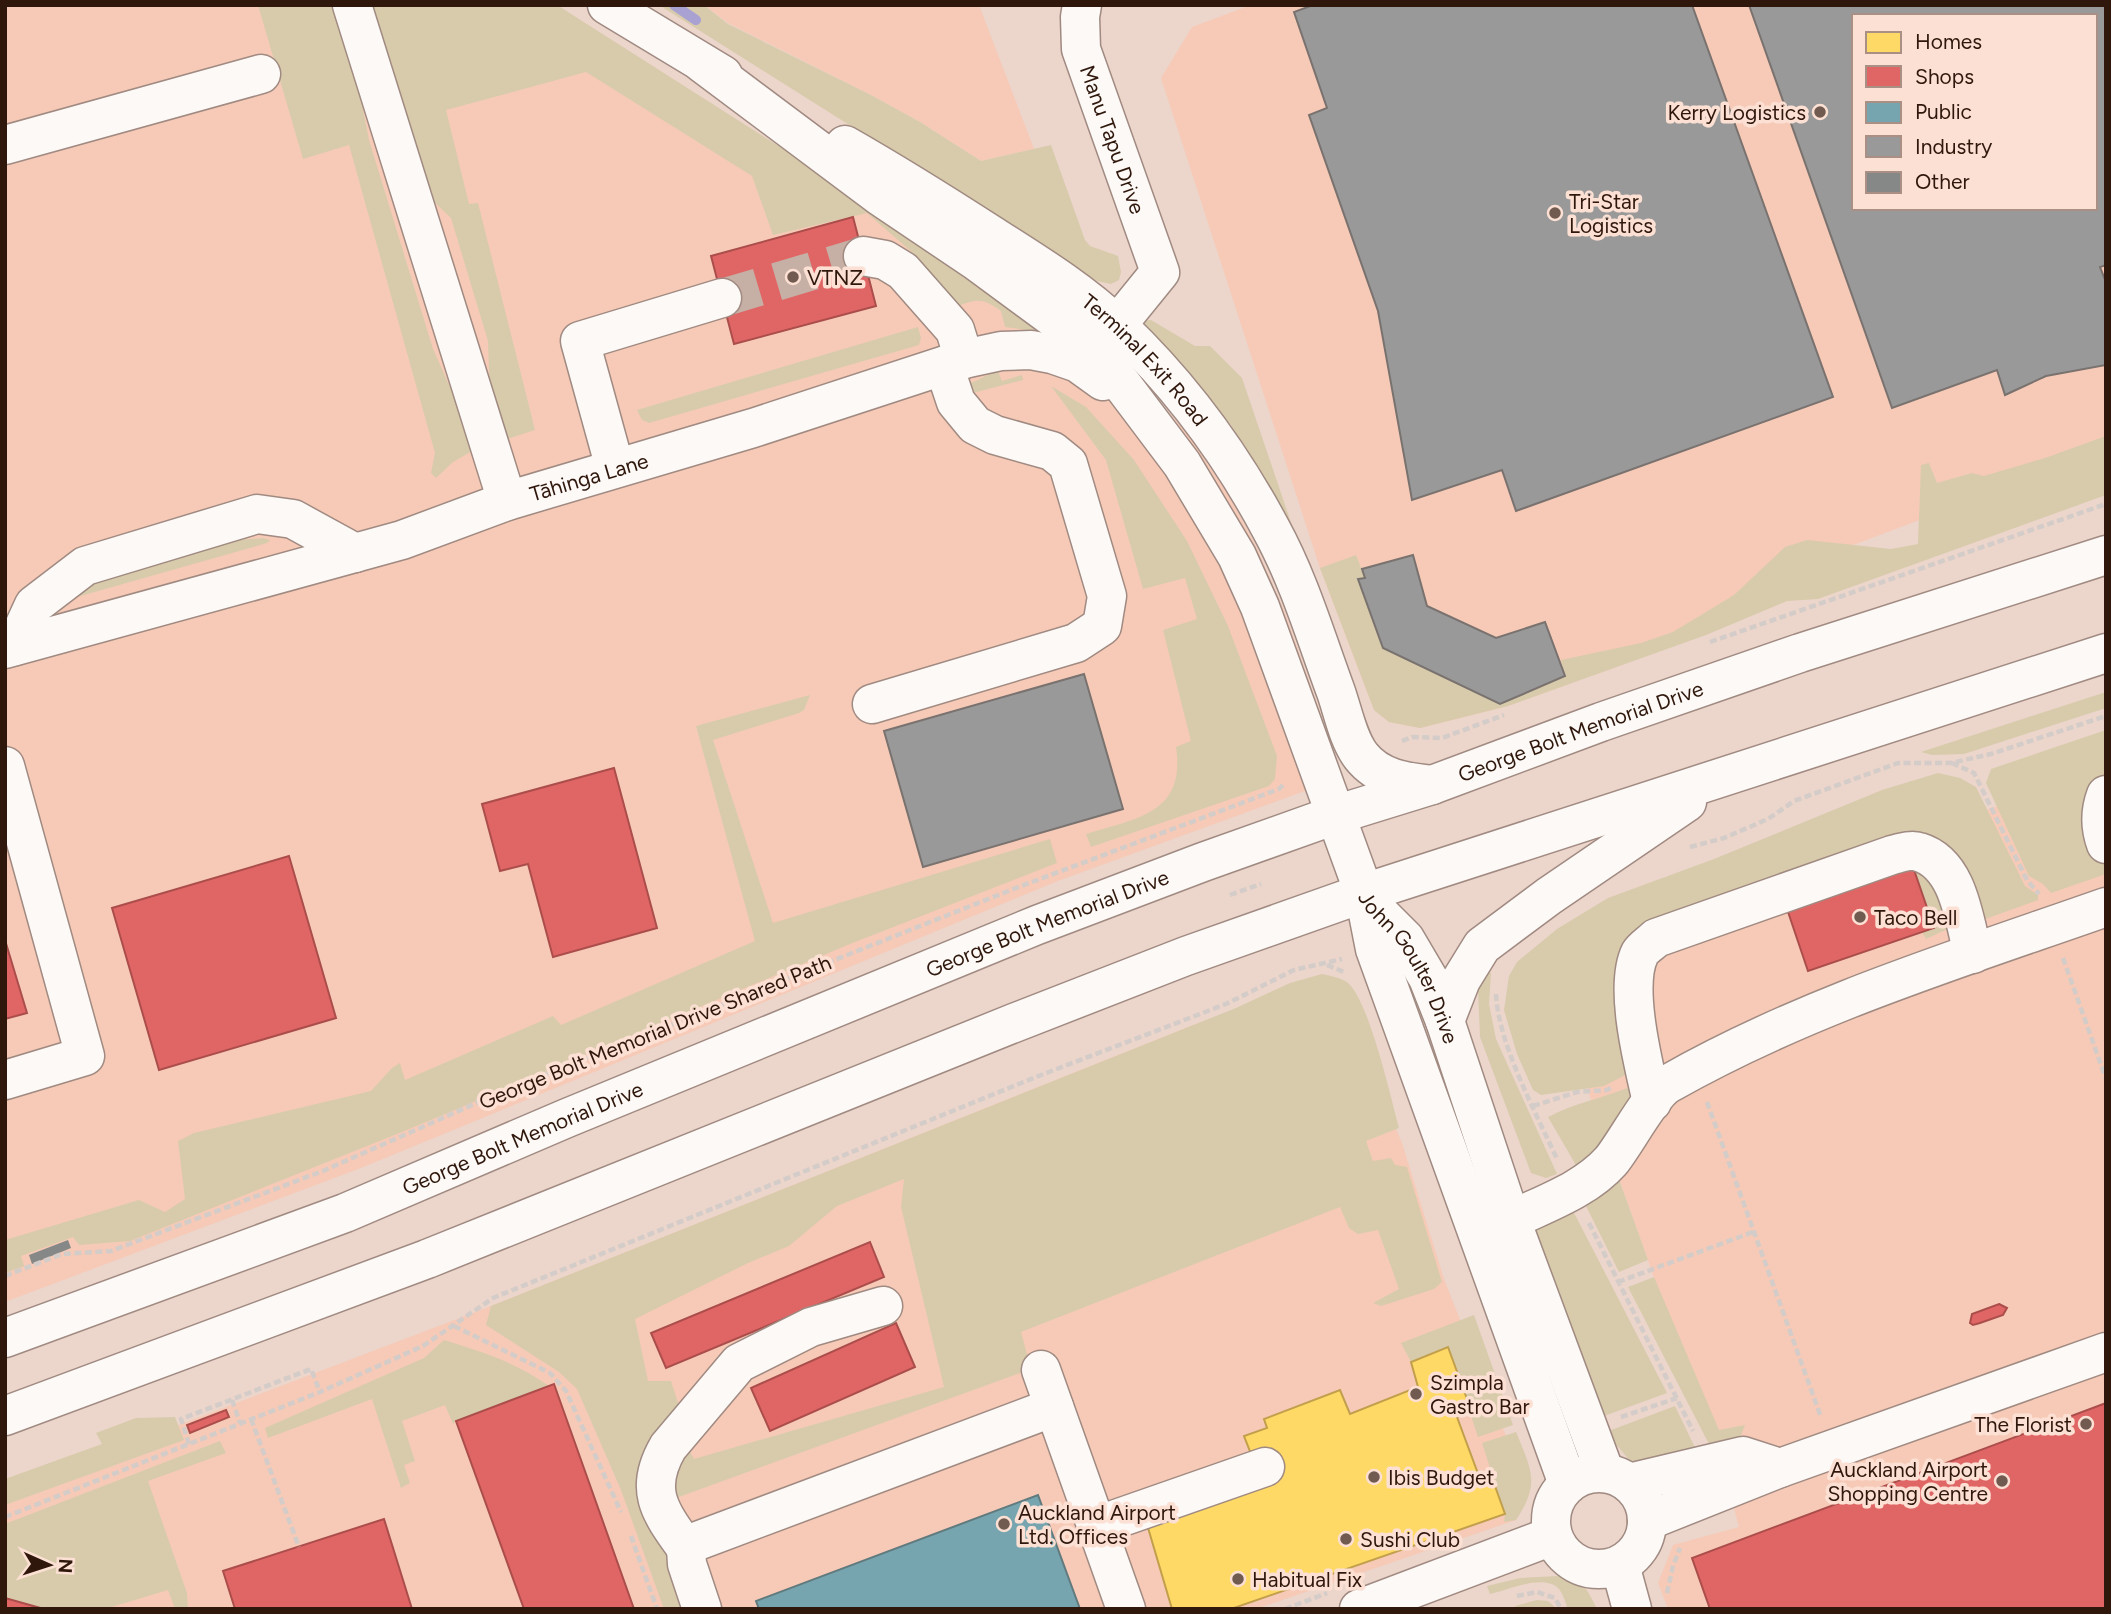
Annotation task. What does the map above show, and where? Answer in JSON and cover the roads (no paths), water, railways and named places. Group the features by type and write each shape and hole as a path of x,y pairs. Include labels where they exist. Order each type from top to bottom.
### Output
{"street":[{"path":"352,5 507,501"},
{"name":"Terminal Exit Road","path":"607,5 955,211 1069,285 1117,325 1184,395 1249,489 1294,580 1360,755 1389,778 1432,785"},
{"name":"Manu Tapu Drive","path":"1082,5 1082,49 1160,272 1117,325"},
{"name":"Terminal Exit Road","path":"702,63 881,197 1068,328 1118,379 1182,464 1237,556 1260,607 1364,893"},
{"path":"5,145 261,74"},
{"path":"863,256 885,260 903,271 955,330 956,402 975,425 995,435 1052,450 1068,464 1107,596 1102,626 1076,643 872,704"},
{"path":"615,468 580,341 722,298"},
{"name":"Tāhinga Lane","path":"10,647 402,540 507,501 753,428 954,363 1010,350 1052,354 1078,363 1103,381 1153,427"},
{"path":"10,647 34,605 85,566 257,514 293,519 355,553"},
{"name":"George Bolt Memorial Drive","path":"5,1338 345,1213 567,1118 1037,925 1335,815 1432,785 1601,722 1800,653 2106,555"},
{"path":"5,1416 427,1259 1039,1013 1186,957 1364,893 2106,653"},
{"path":"5,766 85,1056 5,1080"},
{"path":"1445,1021 1461,980 1482,946 1549,896 1720,779"},
{"path":"2106,795 2102,804 2102,832 2106,844"},
{"path":"1652,1102 1639,1046 1633,978 1641,952 1656,939 1892,855 1918,851 1943,866 1954,886 1973,954"},
{"name":"John Goulter Drive","path":"1364,893 1375,949 1568,1484"},
{"name":"John Goulter Drive","path":"1364,893 1374,908 1401,933 1421,963 1445,1021 1511,1220 1617,1478"},
{"path":"1511,1220 1587,1183 1611,1161 1664,1086 1741,1046 1836,1003 2106,907"},
{"path":"702,1609 687,1564 686,1548 667,1522 658,1503 654,1479 668,1447 739,1363 811,1327 883,1306"},
{"path":"1647,1521 1780,1468 2106,1352"},
{"path":"1041,1370 1126,1609"},
{"path":"686,1548 692,1543 1054,1407"},
{"path":"1617,1478 1638,1494 1644,1507 1647,1521 1640,1547 1620,1565 1593,1570 1580,1566 1568,1559 1559,1549 1552,1536 1550,1521 1560,1491 1588,1474 1617,1478 1710,1464 1743,1456 1780,1468"},
{"path":"1097,1526 1265,1467"},
{"path":"1359,1609 1552,1536"},
{"path":"1620,1565 1632,1609"}],"waterway":[{"path":"674,5 696,20"}],"tunnel":[{"path":"722,298 863,256"}],"place":[{"name":"Kerry Logistics","path":"1820,112"},
{"name":"Tri-Star Logistics","path":"1555,213"},
{"name":"VTNZ","path":"793,277"},
{"name":"Taco Bell","path":"1860,917"},
{"name":"Szimpla Gastro Bar","path":"1416,1394"},
{"name":"The Florist","path":"2086,1424"},
{"name":"Ibis Budget","path":"1374,1477"},
{"name":"Auckland Airport Shopping Centre","path":"2002,1481"},
{"name":"Auckland Airport Ltd. Offices","path":"1004,1524"},
{"name":"Sushi Club","path":"1346,1539"},
{"name":"Habitual Fix","path":"1238,1579"}]}
